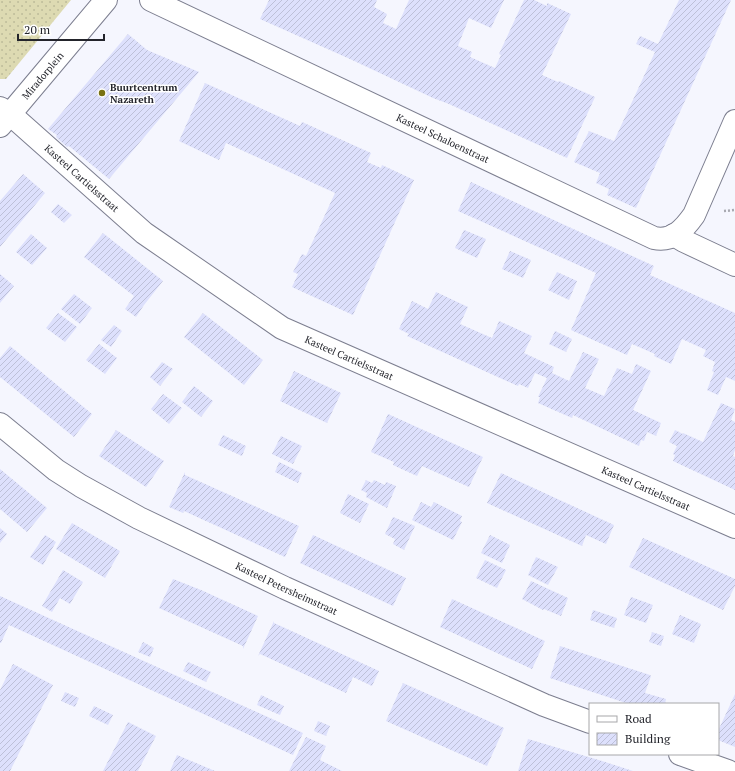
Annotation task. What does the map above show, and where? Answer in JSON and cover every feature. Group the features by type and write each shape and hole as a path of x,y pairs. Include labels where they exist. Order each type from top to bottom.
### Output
{"street":[{"name":"Miradorplein","path":"3,116 106,0"},
{"name":"Kasteel Schaloenstraat","path":"151,0 654,238 667,239 674,235"},
{"name":"Kasteel Cartielsstraat","path":"3,116 144,233 282,328 735,528"},
{"path":"735,121 694,215 688,224 674,235 735,265"},
{"name":"Kasteel Petersheimstraat","path":"0,424 56,470 81,486 139,518 285,588 544,706 589,722"},
{"path":"683,755 728,771"}],"shaded area":[{"path":"0,0 71,0 6,79 0,79"}],"building":[{"path":"269,0 377,0 374,7 387,14 383,23 396,29 409,0 504,0 491,28 469,18 458,46 472,52 470,57 495,68 501,55 499,54 524,0 534,0 547,6 547,3 571,14 542,75 595,97 567,158 260,19"},
{"path":"679,0 731,0 636,208 607,195 609,189 596,183 600,173 574,162 589,131 614,141 655,52 636,44 640,36 658,44"},
{"path":"128,34 147,50 199,72 109,179 69,146 67,147 56,137 57,135 48,129"},
{"path":"205,83 300,126 302,122 371,153 367,162 381,168 382,165 414,180 353,315 292,287 298,274 293,272 302,254 306,256 335,193 226,143 219,160 179,141"},
{"path":"23,174 45,193 0,247 0,201"},
{"path":"471,182 654,266 650,275 735,313 735,381 726,377 718,395 707,390 714,372 712,371 715,362 703,356 706,350 682,339 671,364 654,356 655,354 632,344 627,355 571,330 596,273 458,211"},
{"path":"58,204 72,215 64,223 51,212"},
{"path":"464,230 486,239 477,258 455,248"},
{"path":"103,233 163,281 136,317 125,309 134,296 84,257"},
{"path":"31,234 47,248 32,265 16,252"},
{"path":"510,251 531,260 523,278 502,269"},
{"path":"557,272 577,281 569,300 548,290"},
{"path":"0,274 14,286 0,303"},
{"path":"436,292 468,307 460,324 492,338 499,321 532,336 524,353 554,367 552,373 569,381 583,352 599,359 585,388 604,396 617,368 632,374 636,364 651,371 633,410 661,423 656,436 647,432 644,441 641,440 639,446 573,415 572,418 538,403 540,397 538,397 547,378 535,373 528,388 519,384 518,386 407,336 409,334 399,329 412,301 428,309"},
{"path":"74,294 92,308 80,324 61,309"},
{"path":"58,313 77,327 65,342 46,328"},
{"path":"203,313 263,360 244,385 184,337"},
{"path":"114,325 122,331 111,347 101,340"},
{"path":"555,331 572,339 566,352 549,344"},
{"path":"99,344 117,358 105,374 86,360"},
{"path":"10,346 92,414 74,437 0,377 0,358"},
{"path":"162,362 173,369 160,386 150,377"},
{"path":"294,371 341,393 327,423 280,401"},
{"path":"194,386 213,401 201,417 182,402"},
{"path":"163,394 182,408 169,424 151,409"},
{"path":"721,403 735,409 731,420 735,422 735,450 733,456 735,457 735,490 673,461 675,455 673,454 677,446 669,442 675,430 703,442"},
{"path":"388,414 483,457 469,487 422,466 417,476 393,465 394,462 371,452"},
{"path":"116,430 164,461 146,487 99,456"},
{"path":"223,435 246,446 242,456 218,445"},
{"path":"281,436 302,446 293,464 272,454"},
{"path":"279,462 302,473 298,483 275,472"},
{"path":"0,469 47,508 27,532 0,509"},
{"path":"185,472 185,475 299,526 285,557 184,511 183,513 169,507"},
{"path":"501,473 614,525 606,544 586,535 582,546 487,503"},
{"path":"366,480 372,483 374,480 385,485 386,482 396,486 387,508 366,497 367,493 361,490"},
{"path":"348,494 369,504 360,523 340,513"},
{"path":"421,502 431,507 434,502 462,516 460,521 462,522 453,540 412,520"},
{"path":"393,517 415,526 404,550 393,544 395,539 385,534"},
{"path":"72,523 120,551 105,578 56,549"},
{"path":"0,528 7,534 0,543"},
{"path":"45,535 56,542 43,565 30,557"},
{"path":"313,535 406,578 393,606 300,563"},
{"path":"490,535 510,545 502,563 481,553"},
{"path":"643,538 735,579 735,586 723,610 629,567"},
{"path":"536,557 558,567 548,585 528,575"},
{"path":"485,560 506,570 497,588 476,578"},
{"path":"63,570 83,582 70,604 60,598 52,612 42,606"},
{"path":"173,579 258,616 243,649 243,646 159,608"},
{"path":"531,581 568,598 561,616 544,609 543,610 522,599"},
{"path":"0,596 303,733 293,755 9,625 0,643"},
{"path":"631,597 653,605 646,623 624,615"},
{"path":"452,599 545,641 532,669 440,627"},
{"path":"593,610 617,618 614,628 590,620"},
{"path":"680,615 701,624 694,643 672,634"},
{"path":"274,621 274,623 379,671 372,686 353,677 346,693 260,654 258,656"},
{"path":"652,632 664,636 661,646 649,642"},
{"path":"143,642 154,648 150,657 138,652"},
{"path":"560,646 650,675 651,676 645,693 666,699 665,703 626,703 550,678"},
{"path":"188,662 211,672 206,682 183,671"},
{"path":"13,664 53,685 10,771 0,771 0,690"},
{"path":"403,683 504,728 487,766 386,721"},
{"path":"65,692 79,698 75,707 61,701"},
{"path":"735,694 735,747 719,740 719,729"},
{"path":"261,695 284,706 280,715 257,705"},
{"path":"94,706 113,715 108,725 89,716"},
{"path":"318,721 330,726 326,736 314,731"},
{"path":"128,722 156,736 138,771 103,771"},
{"path":"306,737 326,746 320,760 342,771 289,771"},
{"path":"528,739 602,761 633,771 518,771"},
{"path":"177,755 215,771 170,771"}],"place":[{"name":"Buurtcentrum Nazareth","path":"102,93"}]}
